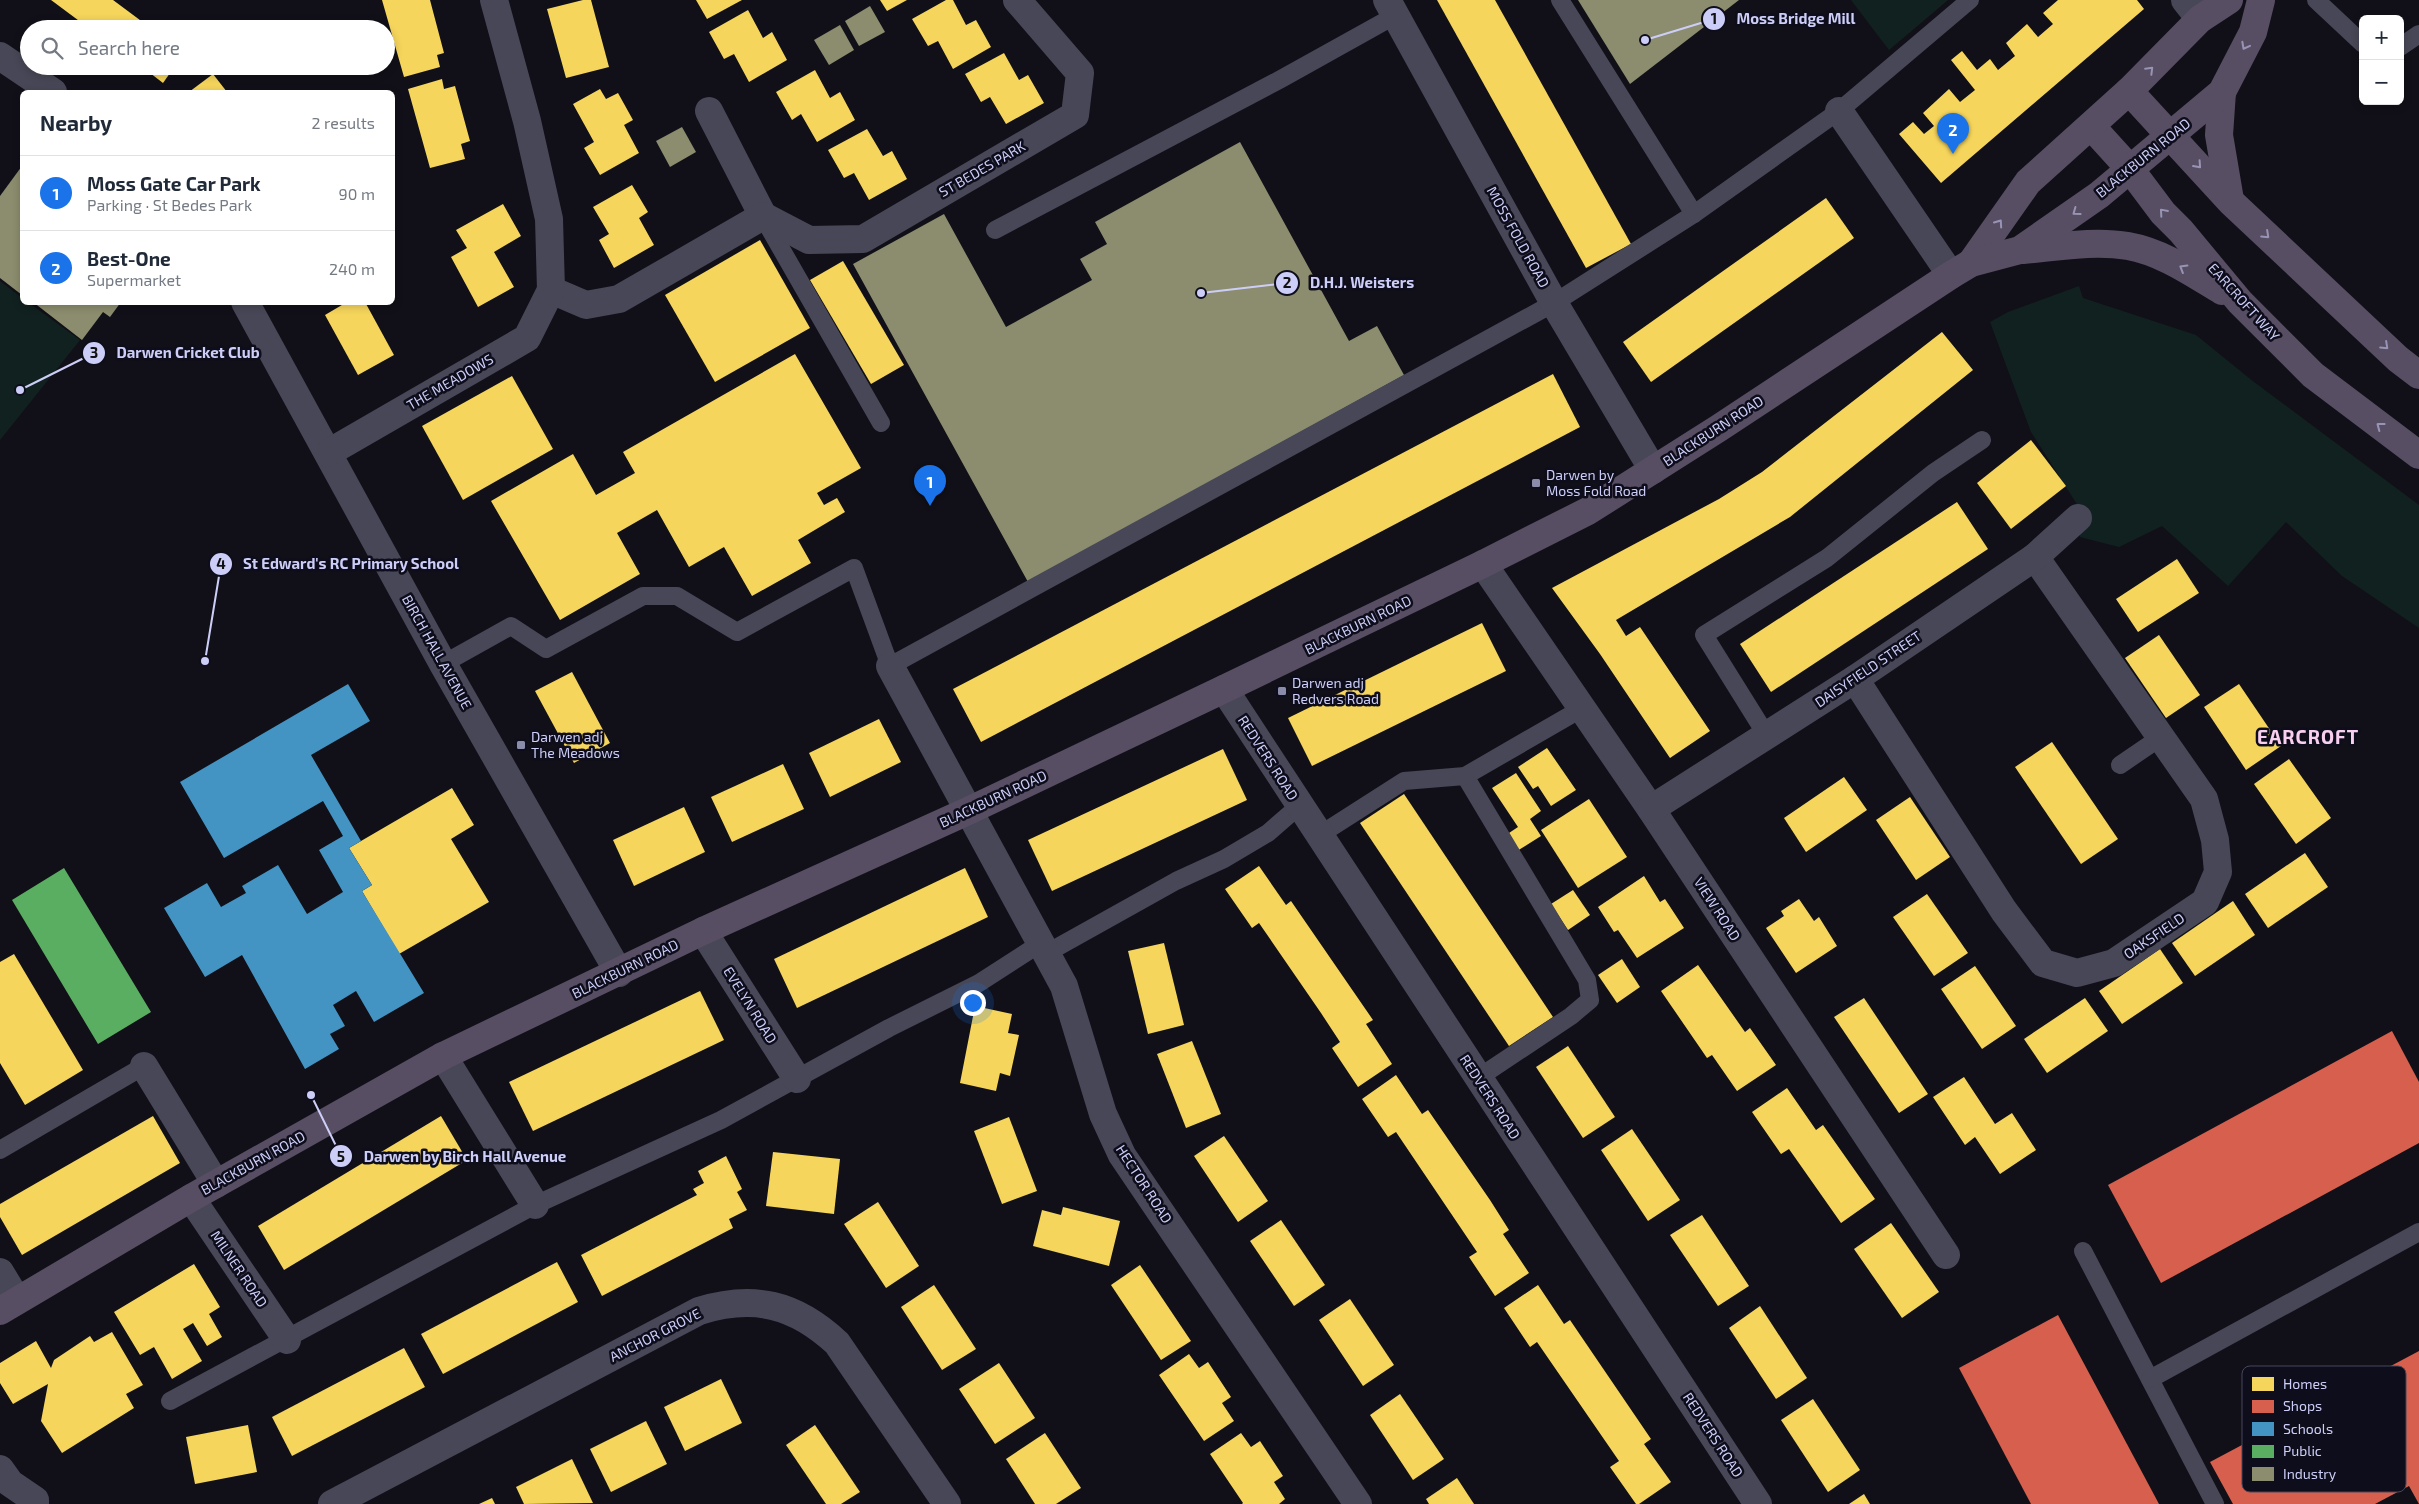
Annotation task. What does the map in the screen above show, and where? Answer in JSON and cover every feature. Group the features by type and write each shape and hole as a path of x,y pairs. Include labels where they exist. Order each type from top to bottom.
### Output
{"highway":[{"name":"BLACKBURN ROAD","path":"1961,269 2028,182 2129,91 2193,10 2229,0"},
{"name":"BLACKBURN ROAD","path":"8,1306 191,1198 443,1056 619,973 703,930 968,811 1483,564 1588,511 1654,470 1961,269 2020,250 2099,195 2222,92 2253,32 2261,0"},
{"path":"2129,91 2231,202 2398,359 2419,375"},
{"path":"2222,92 2219,135 2231,202"},
{"name":"EARCROFT WAY","path":"2091,126 2130,169 2163,213 2181,231 2240,302 2313,375 2419,455"},
{"path":"2020,250 2095,244 2127,246 2175,263 2240,302"}],"street":[{"path":"494,0 527,121 549,220 551,290 586,305 619,299 763,216 709,111"},
{"name":"ST BEDES PARK","path":"763,216 809,240 863,239 1074,115 1080,74 1017,0"},
{"name":"MOSS FOLD ROAD","path":"1392,7 1554,302 1654,470"},
{"path":"0,56 20,70"},
{"path":"28,75 50,90"},
{"path":"1839,111 1961,269"},
{"name":"THE MEADOWS","path":"328,453 527,338 551,290"},
{"name":"BIRCH HALL AVENUE","path":"247,305 443,664 619,973"},
{"name":"DAISYFIELD STREET","path":"1651,809 1855,679 2035,557 2078,518"},
{"name":"OAKSFIELD","path":"1855,679 2004,911 2043,964 2077,973 2114,963 2205,902 2218,872 2215,840 2204,799 2035,557"},
{"name":"VIEW ROAD","path":"1483,564 1651,809 1946,1255"},
{"name":"HECTOR ROAD","path":"890,666 1064,986 1103,1114 1122,1155 1358,1504"},
{"name":"REDVERS ROAD","path":"1224,689 1318,836 1758,1504"},
{"name":"EVELYN ROAD","path":"703,930 797,1079"},
{"path":"443,1056 535,1205"},
{"path":"144,1066 216,1184"},
{"name":"MILNER ROAD","path":"191,1198 287,1340"},
{"path":"0,1272 8,1306"},
{"name":"ANCHOR GROVE","path":"332,1504 699,1311 720,1304 742,1302 786,1309 816,1325 837,1343 947,1504"},
{"path":"0,1468 10,1483 40,1503"}],"lane":[{"path":"1560,0 1694,214"},
{"path":"443,664 511,626 546,649 644,596 677,596 737,632 854,568 890,666 1554,302 1694,214 1839,111 1970,0"},
{"path":"2316,0 2359,40"},
{"path":"995,230 1281,80 1392,7"},
{"path":"2404,44 2419,34"},
{"path":"763,216 881,424"},
{"path":"1767,736 1704,634 1827,558 1933,473 1982,440"},
{"path":"1318,836 1404,781 1465,776 1581,709"},
{"path":"2120,765 2161,738"},
{"path":"1465,776 1587,980 1590,1000 1571,1016 1478,1078"},
{"path":"170,1401 287,1340 535,1205 721,1120 889,1028 1176,881 1224,859 1268,833 1299,806"},
{"path":"0,1150 144,1066"},
{"path":"2150,1378 2419,1232"},
{"path":"2084,1251 2215,1504"}],"shaded area":[{"path":"1851,0 1948,0 1889,50"},
{"path":"0,281 20,296 20,305 32,305 80,340 0,440"},
{"path":"2079,286 2083,298 2196,335 2254,382 2419,505 2419,628 2342,576 2286,522 2228,586 2162,526 2119,547 2080,537 2080,509 2031,432 1990,322 2008,312"}],"building: Homes":[{"path":"51,0 113,0 140,20 78,20"},
{"path":"382,0 430,0 444,53 437,55 440,67 404,77 395,46 395,20 388,20"},
{"path":"583,0 591,0 609,67 566,78 547,9"},
{"path":"696,0 742,0 707,19"},
{"path":"880,0 907,0 887,11"},
{"path":"946,0 953,0 966,25 976,20 991,47 953,69 938,41 928,46 912,19"},
{"path":"1437,0 1495,0 1631,244 1586,268"},
{"path":"2058,0 2137,0 2144,9 1941,183 1899,134 1913,122 1924,134 1934,126 1923,113 1949,89 1960,102 1975,90 1951,60 1962,51 1977,70 1990,59 1998,70 2015,56 2006,43 2027,24 2038,37 2053,24 2043,13"},
{"path":"748,10 763,38 772,32 787,60 749,82 734,54 724,59 709,32"},
{"path":"1004,53 1019,80 1028,75 1044,103 1006,124 990,97 981,102 965,74"},
{"path":"815,70 830,98 840,92 855,120 817,142 801,114 792,120 776,92"},
{"path":"153,75 169,75 163,83"},
{"path":"214,75 225,90 192,90"},
{"path":"442,79 444,89 455,86 470,141 461,144 465,159 430,168 408,89"},
{"path":"600,89 606,99 618,93 633,120 624,125 639,153 600,175 584,148 594,142 573,104"},
{"path":"867,129 883,156 892,151 907,179 869,200 854,173 844,178 828,150"},
{"path":"632,185 648,212 639,218 654,245 614,268 599,240 609,234 593,207"},
{"path":"1826,198 1854,238 1651,382 1623,342"},
{"path":"503,204 521,236 494,252 514,287 478,307 451,257 467,248 456,230"},
{"path":"760,240 810,328 715,382 665,295"},
{"path":"843,261 904,365 871,384 810,280"},
{"path":"342,305 367,305 394,355 358,375 325,315"},
{"path":"1942,332 1973,370 1790,517 1616,620 1626,636 1640,627 1710,731 1670,758 1600,654 1552,588 1719,499 1762,472"},
{"path":"795,354 861,468 817,493 824,505 837,498 845,512 798,540 811,563 752,596 724,547 689,567 657,510 617,533 640,574 560,620 491,501 573,454 596,495 635,473 623,452"},
{"path":"1553,374 1580,427 981,742 953,689"},
{"path":"512,376 553,449 463,500 422,426"},
{"path":"2031,440 2066,486 2011,529 1977,483"},
{"path":"1957,502 1988,549 1771,692 1740,644"},
{"path":"2177,559 2199,593 2138,632 2116,599"},
{"path":"1482,623 1506,671 1312,766 1288,718"},
{"path":"2159,635 2200,695 2166,718 2125,658"},
{"path":"572,672 610,743 574,763 535,691"},
{"path":"2239,684 2281,746 2246,770 2204,707"},
{"path":"879,719 901,762 830,797 809,753"},
{"path":"2052,742 2118,839 2081,864 2015,767"},
{"path":"1547,748 1576,790 1551,806 1538,786 1533,789 1518,767"},
{"path":"1223,749 1247,800 1052,891 1028,840"},
{"path":"2289,759 2331,818 2296,844 2254,784"},
{"path":"783,764 804,809 732,842 711,797"},
{"path":"1516,773 1541,811 1530,819 1541,836 1517,851 1506,835 1518,827 1492,788"},
{"path":"1844,777 1867,810 1806,852 1784,818"},
{"path":"452,788 474,825 451,839 489,902 399,954 362,891 372,885 349,848"},
{"path":"1404,794 1553,1017 1509,1046 1360,823"},
{"path":"1910,797 1950,857 1916,880 1876,820"},
{"path":"1589,799 1627,857 1578,888 1541,830"},
{"path":"684,807 705,852 634,886 613,840"},
{"path":"2305,853 2328,887 2268,928 2245,894"},
{"path":"1259,866 1286,905 1291,901 1373,1020 1366,1024 1392,1064 1358,1087 1332,1048 1340,1042 1321,1013 1259,923 1252,928 1225,889"},
{"path":"965,868 988,917 797,1008 774,959"},
{"path":"1644,876 1660,902 1665,899 1684,928 1637,958 1618,930 1614,932 1598,907"},
{"path":"1573,890 1590,915 1568,930 1551,904"},
{"path":"1927,894 1968,953 1934,976 1893,917"},
{"path":"1799,899 1814,921 1819,917 1837,946 1796,973 1766,928 1784,916 1781,911"},
{"path":"2233,901 2255,935 2195,976 2172,943"},
{"path":"1164,943 1184,1025 1148,1034 1128,951"},
{"path":"2160,949 2183,983 2122,1024 2099,991"},
{"path":"14,954 83,1070 25,1105 0,1063 0,962"},
{"path":"1622,959 1640,987 1617,1003 1598,975"},
{"path":"1698,965 1745,1032 1750,1028 1776,1065 1737,1091 1712,1055 1707,1058 1661,991"},
{"path":"1975,966 2016,1026 1982,1049 1941,989"},
{"path":"700,991 724,1040 533,1131 509,1082"},
{"path":"1864,998 1928,1094 1899,1113 1834,1017"},
{"path":"2085,998 2108,1031 2047,1073 2024,1039"},
{"path":"975,1006 1012,1014 1008,1033 1019,1035 1010,1076 1000,1073 996,1091 960,1083"},
{"path":"1192,1041 1221,1114 1186,1128 1157,1054"},
{"path":"1568,1046 1615,1117 1583,1138 1536,1067"},
{"path":"1396,1075 1422,1114 1428,1110 1490,1200 1509,1230 1503,1234 1529,1273 1495,1296 1469,1257 1477,1252 1396,1132 1388,1137 1362,1099"},
{"path":"1964,1077 1995,1124 2012,1113 2036,1150 2000,1174 1975,1137 1965,1145 1933,1097"},
{"path":"1787,1088 1816,1130 1823,1125 1875,1199 1841,1223 1789,1149 1781,1154 1752,1112"},
{"path":"153,1116 180,1163 22,1255 0,1217 0,1204"},
{"path":"441,1116 467,1160 284,1270 258,1226"},
{"path":"1009,1117 1037,1191 1002,1204 974,1131"},
{"path":"1632,1129 1680,1200 1648,1221 1601,1150"},
{"path":"1224,1136 1268,1201 1238,1222 1194,1156"},
{"path":"773,1152 840,1159 834,1214 766,1206"},
{"path":"726,1156 742,1189 737,1192 747,1210 729,1219 733,1228 602,1296 581,1255 697,1195 693,1189 704,1183 698,1171"},
{"path":"878,1202 919,1266 886,1288 844,1224"},
{"path":"1063,1207 1120,1221 1109,1266 1033,1246 1042,1210 1061,1215"},
{"path":"1702,1215 1749,1286 1718,1306 1670,1235"},
{"path":"1281,1220 1325,1285 1294,1306 1250,1241"},
{"path":"1891,1223 1939,1292 1902,1318 1854,1249"},
{"path":"557,1262 578,1302 443,1374 421,1334"},
{"path":"194,1264 220,1307 209,1314 222,1337 207,1346 193,1323 183,1329 202,1361 172,1379 154,1347 140,1355 114,1312"},
{"path":"1140,1265 1191,1341 1161,1360 1111,1285"},
{"path":"934,1285 976,1349 942,1370 901,1307"},
{"path":"1538,1285 1564,1324 1570,1320 1651,1439 1644,1444 1671,1482 1639,1504 1636,1504 1610,1467 1619,1461 1537,1342 1530,1347 1504,1308"},
{"path":"1350,1299 1394,1365 1363,1386 1319,1320"},
{"path":"1760,1306 1807,1378 1776,1399 1729,1328"},
{"path":"112,1332 143,1385 126,1394 134,1408 62,1453 41,1421 48,1384 13,1404 0,1383 0,1363 36,1341 51,1368 54,1360 90,1336 94,1342"},
{"path":"404,1348 425,1387 292,1456 272,1417"},
{"path":"1189,1354 1199,1368 1208,1362 1231,1397 1222,1403 1234,1421 1204,1441 1159,1375"},
{"path":"999,1363 1035,1418 995,1444 959,1389"},
{"path":"721,1379 742,1423 685,1451 664,1407"},
{"path":"1400,1394 1444,1459 1413,1480 1370,1415"},
{"path":"1813,1399 1860,1470 1828,1492 1781,1420"},
{"path":"646,1421 667,1464 611,1492 590,1449"},
{"path":"248,1425 257,1472 195,1484 186,1437"},
{"path":"815,1425 860,1492 841,1504 826,1504 786,1445"},
{"path":"1045,1433 1081,1488 1056,1504 1035,1504 1006,1459"},
{"path":"1241,1433 1251,1447 1260,1441 1283,1476 1274,1482 1285,1499 1279,1504 1242,1504 1210,1454"},
{"path":"572,1459 593,1503 524,1504 516,1487"},
{"path":"1457,1478 1474,1504 1429,1504 1426,1499"},
{"path":"1864,1494 1870,1504 1849,1504"},
{"path":"492,1498 495,1504 479,1504"}],"building: Shops":[{"path":"2392,1031 2419,1082 2419,1143 2161,1283 2108,1185"},
{"path":"2058,1315 2159,1504 2031,1504 1959,1368"},
{"path":"2419,1351 2419,1504 2409,1486 2406,1488 2406,1366 2391,1366"},
{"path":"2242,1445 2242,1492 2398,1492 2375,1504 2233,1504 2210,1462"}],"building: Schools":[{"path":"348,684 370,721 311,755 361,841 349,848 372,885 362,891 424,993 374,1022 356,991 333,1005 345,1026 330,1034 339,1049 305,1069 242,955 205,977 164,908 207,883 221,907 246,893 242,886 278,865 307,914 343,892 319,850 343,836 323,801 224,858 180,782"}],"building: Public":[{"path":"64,868 151,1012 98,1044 12,900"}],"building: Industry":[{"path":"1578,0 1739,0 1630,84"},
{"path":"870,6 885,32 859,46 845,21"},
{"path":"840,25 854,50 829,65 814,40"},
{"path":"682,127 696,152 670,167 656,141"},
{"path":"1240,142 1349,341 1377,326 1404,375 1028,582 853,264 944,214 1006,327 1092,280 1080,259 1107,244 1095,222"},
{"path":"20,169 20,293 0,278 0,196"},
{"path":"37,305 119,305 110,317 103,312 82,340"}],"place":[{"name":"Moss Bridge Mill","path":"1645,40"},
{"name":"Best-One","path":"1953,154"},
{"name":"D.H.J. Weisters","path":"1201,293"},
{"name":"Darwen Cricket Club","path":"20,390"},
{"name":"Darwen by Moss Fold Road","path":"1536,483"},
{"name":"Moss Gate Car Park","path":"930,506"},
{"name":"St Edward's RC Primary School","path":"205,661"},
{"name":"Darwen adj Redvers Road","path":"1282,691"},
{"name":"Darwen adj The Meadows","path":"521,745"},
{"name":"Darwen by Birch Hall Avenue","path":"311,1095"}],"district":[{"name":"EARCROFT","path":"2308,737"}]}
